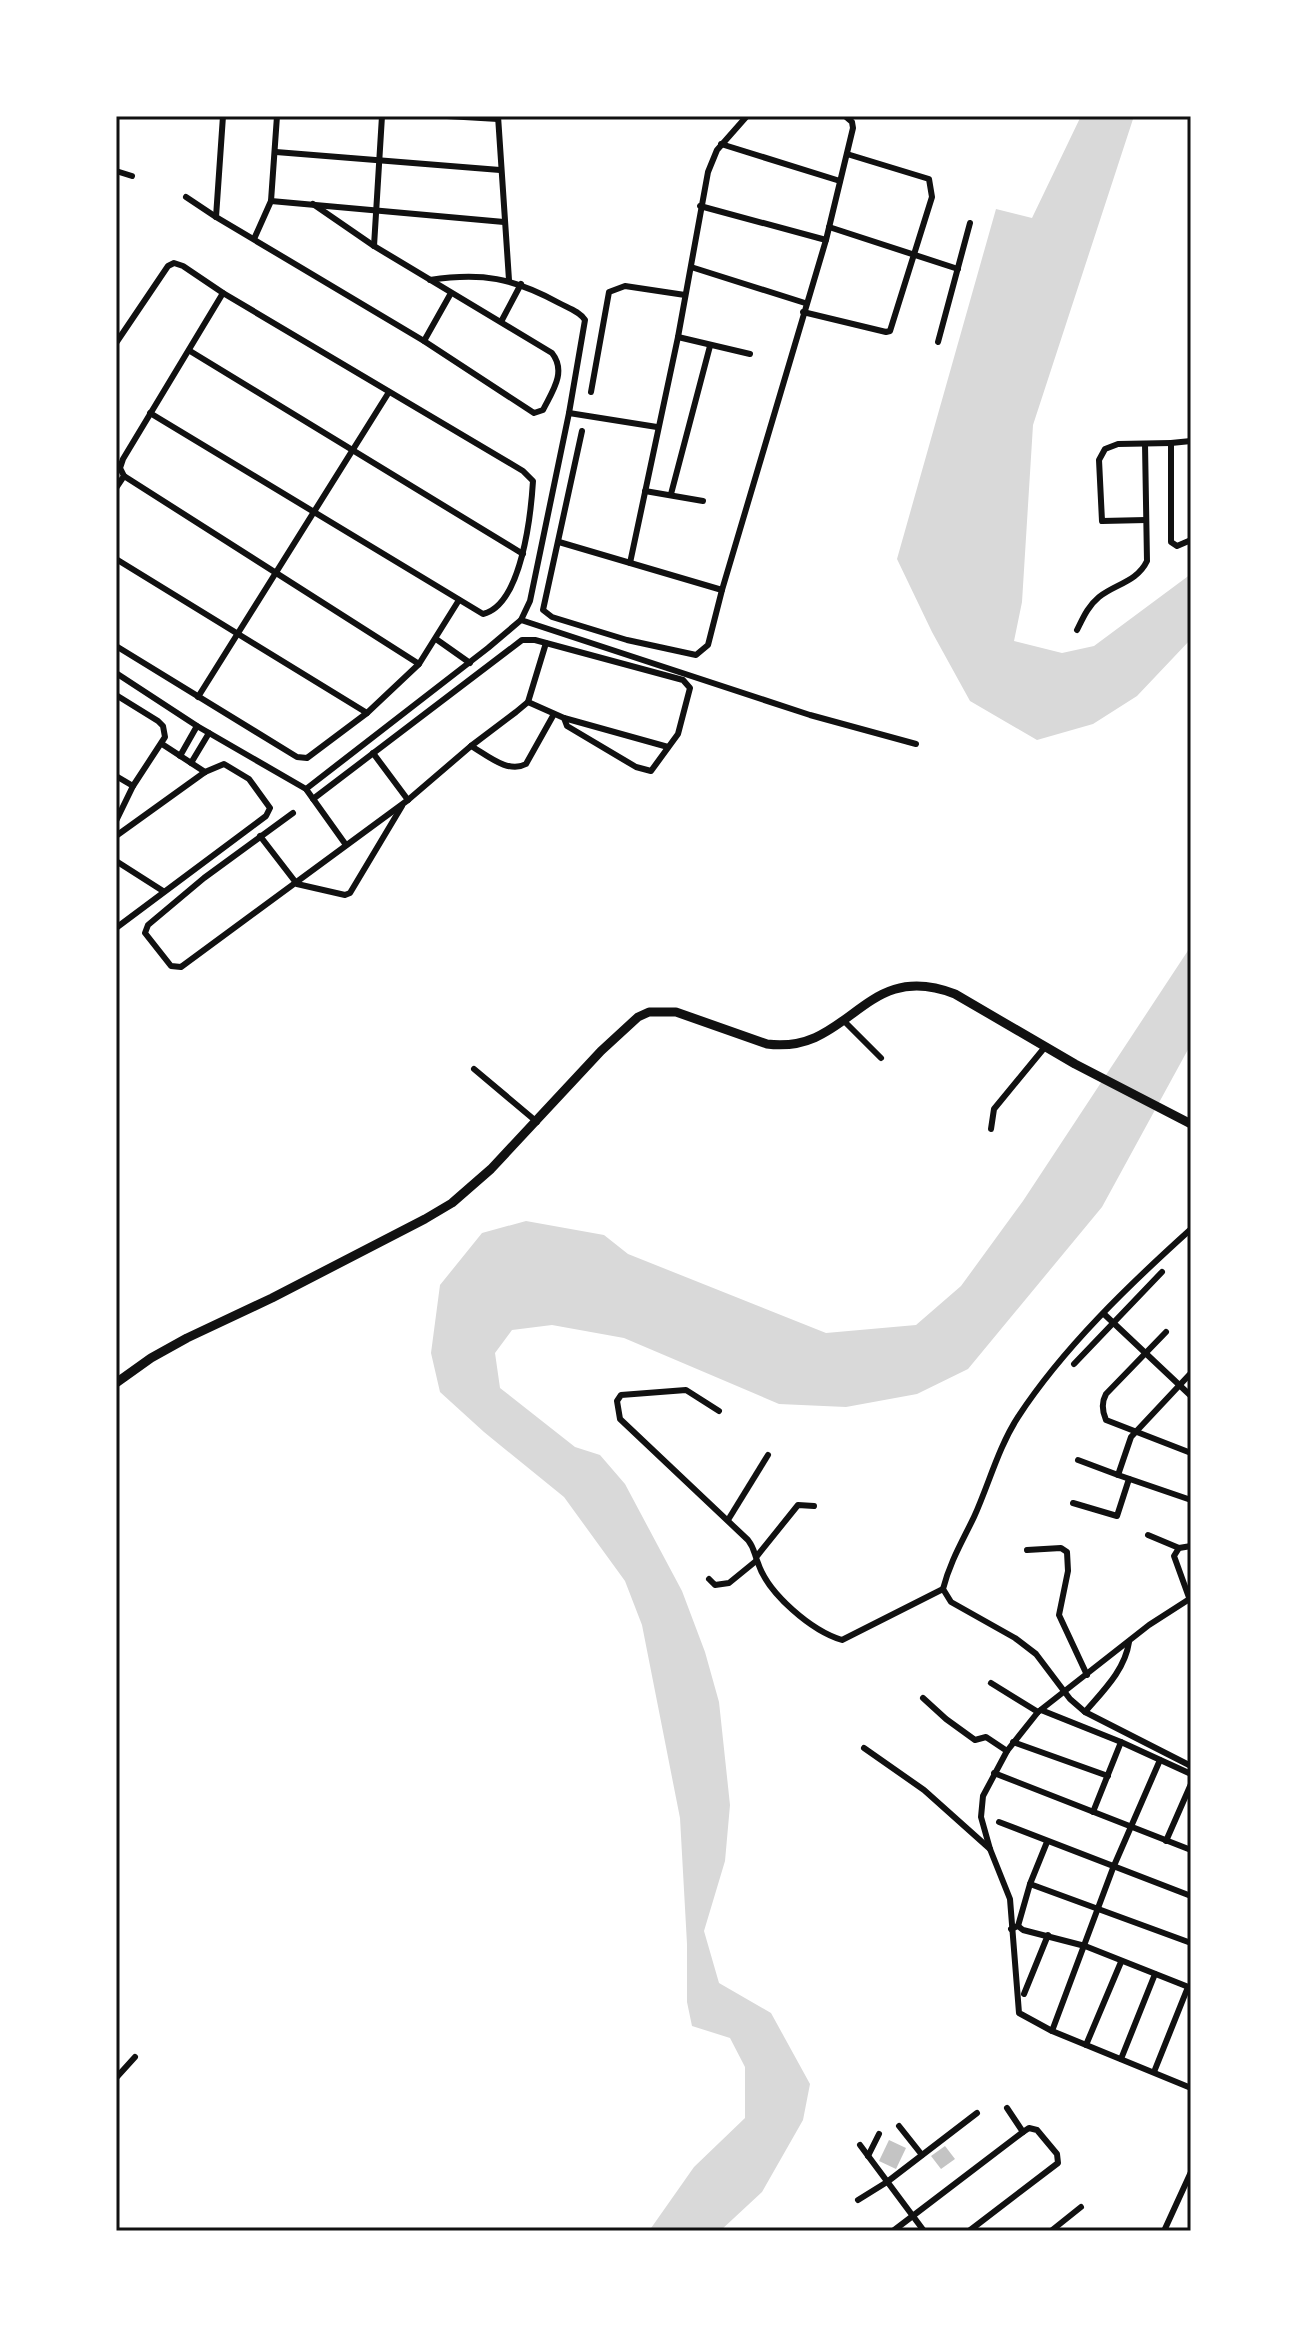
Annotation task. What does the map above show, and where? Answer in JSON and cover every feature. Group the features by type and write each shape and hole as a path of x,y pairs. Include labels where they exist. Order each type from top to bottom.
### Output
{"main road":[{"path":"116,1383 187,1338 425,1219 474,1185 601,1051 638,1017 649,1012 676,1012 767,1044 782,1046 815,1038 893,988 938,987 1075,1064 1191,1124"}],"street":[{"path":"216,217 223,116"},
{"path":"254,239 271,201 277,116"},
{"path":"374,246 382,116"},
{"path":"447,116 498,118 509,280"},
{"path":"630,563 678,337 700,206 713,157 747,116"},
{"path":"582,431 543,610 552,617 627,640 696,655 708,645 805,303 826,240 853,128 852,122 845,116"},
{"path":"721,144 840,181"},
{"path":"276,152 500,170"},
{"path":"803,312 890,331 932,197 931,181 847,154"},
{"path":"116,171 132,176"},
{"path":"186,197 424,341 534,413 543,410 560,372 556,357 502,320 374,246 313,204"},
{"path":"271,201 504,222"},
{"path":"700,206 826,240"},
{"path":"938,342 970,223"},
{"path":"829,227 958,269"},
{"path":"116,343 168,266 174,263 533,478 531,519 523,554 509,590 488,613 483,614 150,413"},
{"path":"691,267 805,303"},
{"path":"306,789 470,663 521,620 530,601 585,320 580,314 509,280 448,277 430,280"},
{"path":"502,320 521,284"},
{"path":"591,392 609,292 625,286 685,295"},
{"path":"223,293 121,463 124,476 419,664"},
{"path":"424,341 451,293"},
{"path":"678,337 750,354"},
{"path":"671,494 710,346"},
{"path":"190,351 523,554"},
{"path":"198,697 389,392"},
{"path":"569,413 657,427"},
{"path":"1146,520 1102,521 1099,460 1108,446 1191,441"},
{"path":"1171,443 1171,542 1177,546 1191,540"},
{"path":"1077,630 1085,612 1099,597 1123,585 1147,561 1145,444"},
{"path":"116,488 124,476"},
{"path":"645,491 703,501"},
{"path":"559,542 722,590"},
{"path":"116,559 367,713"},
{"path":"116,646 297,757 304,758 314,755 367,713 419,664 459,600"},
{"path":"521,620 810,715 916,744"},
{"path":"313,799 528,638 687,682 690,688 678,734 651,771 641,769 567,726 564,718"},
{"path":"436,639 470,663"},
{"path":"293,813 148,925 145,933 171,966 181,967 297,884 528,702 546,643"},
{"path":"116,673 197,726 306,789 346,845"},
{"path":"116,695 163,726 165,737 133,786 116,821"},
{"path":"528,702 564,718 668,747"},
{"path":"471,746 516,769 526,764 554,714"},
{"path":"180,756 197,726"},
{"path":"191,763 209,733"},
{"path":"162,744 205,772"},
{"path":"373,753 406,801"},
{"path":"116,836 205,772 218,766 228,765 249,779 270,808 269,812 116,928"},
{"path":"116,776 133,786"},
{"path":"260,836 297,884 348,894 406,801"},
{"path":"116,861 163,891"},
{"path":"844,1021 881,1058"},
{"path":"991,1129 994,1109 1045,1047"},
{"path":"474,1069 537,1122"},
{"path":"1191,1229 1104,1314 1049,1377 1011,1428 975,1514 950,1562 943,1589 951,1602 1036,1654 1064,1691 1085,1712 1191,1766"},
{"path":"1074,1364 1162,1272"},
{"path":"1104,1314 1191,1396"},
{"path":"1166,1332 1102,1401 1106,1420 1191,1453"},
{"path":"1118,1475 1135,1432 1191,1373"},
{"path":"719,1411 686,1390 621,1395 617,1401 620,1419 748,1540 782,1601 838,1640 861,1633 943,1589"},
{"path":"728,1520 768,1455"},
{"path":"1078,1460 1191,1500"},
{"path":"1073,1503 1117,1516 1129,1479"},
{"path":"709,1579 715,1585 726,1585 757,1559 798,1505 814,1506"},
{"path":"1148,1535 1179,1548 1191,1546"},
{"path":"1027,1550 1061,1548 1067,1552 1068,1571 1059,1615 1087,1675"},
{"path":"1179,1548 1174,1556 1190,1600 1149,1625 1039,1711 1007,1751 980,1808 990,1849 1008,1891 1015,1928 1019,2013 1052,2031 1189,2088 1191,2078"},
{"path":"1085,1712 1118,1671 1129,1642"},
{"path":"991,1683 1039,1711 1121,1742 1191,1774"},
{"path":"923,1698 975,1740 986,1737 1007,1751"},
{"path":"1013,1742 1108,1776"},
{"path":"1093,1812 1121,1742"},
{"path":"864,1748 924,1790 990,1849"},
{"path":"1052,2031 1113,1868 1160,1760"},
{"path":"994,1773 1191,1850"},
{"path":"1166,1841 1191,1784"},
{"path":"999,1822 1191,1896"},
{"path":"1015,1928 1047,1842"},
{"path":"1030,1884 1191,1943"},
{"path":"1015,1928 1085,1946 1190,1988 1154,2072"},
{"path":"1024,1994 1048,1935"},
{"path":"1086,2045 1121,1962"},
{"path":"1121,2059 1155,1974"},
{"path":"116,2078 135,2057"},
{"path":"1007,2108 1023,2132"},
{"path":"858,2200 887,2182 977,2113"},
{"path":"899,2126 922,2155"},
{"path":"893,2231 1023,2132 1029,2128 1037,2130 1057,2154 1058,2163 969,2231"},
{"path":"868,2156 879,2134"},
{"path":"860,2145 924,2231"},
{"path":"1164,2231 1191,2172"},
{"path":"1051,2231 1081,2207"}],"shaded area":[{"path":"1081,116 1134,116 1033,425 1022,602 1014,641 1062,653 1094,646 1191,574 1191,639 1137,696 1093,724 1037,740 970,701 897,559 996,209 1032,218"},
{"path":"1191,946 1191,1044 1102,1207 968,1369 917,1394 846,1407 779,1404 624,1338 552,1325 512,1330 495,1353 500,1388 575,1447 600,1455 625,1484 682,1591 705,1652 719,1702 730,1805 725,1861 704,1931 719,1983 771,2013 810,2084 803,2120 762,2192 720,2231 649,2231 694,2167 745,2118 745,2067 730,2038 692,2026 687,2002 680,1818 642,1625 625,1581 564,1497 440,1392 431,1353 440,1285 482,1233 526,1221 604,1235 628,1254 826,1333 916,1325 961,1286 1023,1201"}],"building":[{"path":"889,2140 906,2148 896,2169 879,2161"},
{"path":"945,2146 955,2159 941,2169 931,2156"}]}
